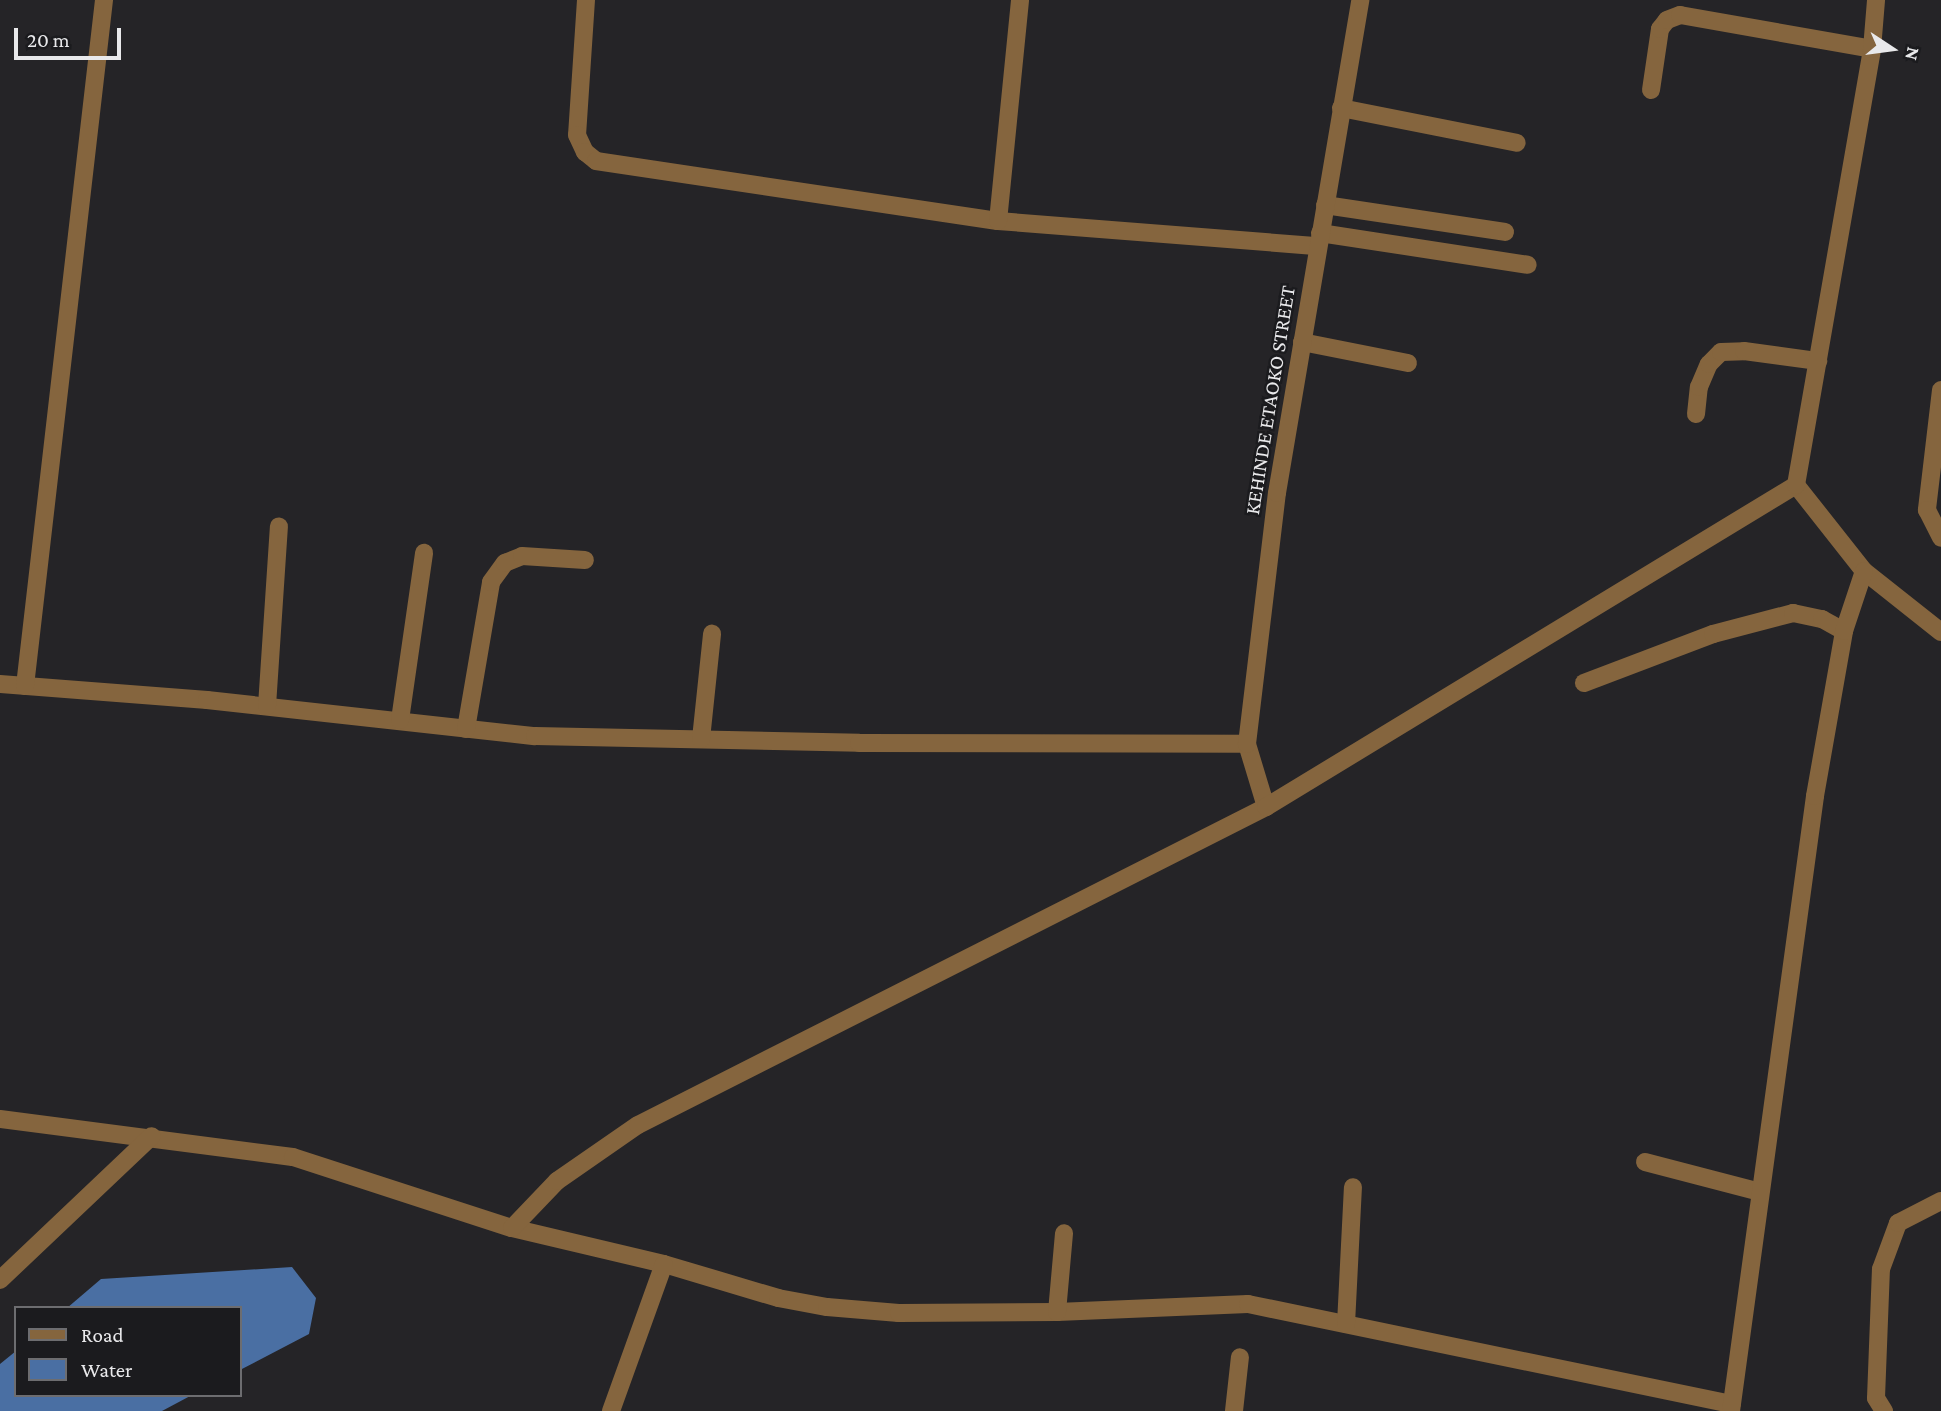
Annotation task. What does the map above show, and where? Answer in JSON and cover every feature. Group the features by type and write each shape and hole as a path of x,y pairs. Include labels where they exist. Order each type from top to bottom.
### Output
{"street":[{"path":"25,686 104,0"},
{"path":"586,0 577,135 584,152 596,161 998,221 1319,239 1528,265"},
{"path":"998,221 1020,0"},
{"name":"KEHINDE ETAOKO STREET","path":"1266,807 1247,744 1277,493 1360,0"},
{"path":"1876,0 1872,48 1796,485 1864,571 1941,632"},
{"path":"1651,90 1660,29 1667,20 1680,15 1872,48"},
{"path":"1342,108 1517,143"},
{"path":"1325,205 1505,232"},
{"path":"1302,342 1408,363"},
{"path":"1696,414 1699,387 1709,364 1721,352 1744,351 1818,361"},
{"path":"1941,390 1936,458 1927,510 1941,538"},
{"path":"512,1228 558,1181 638,1125 1266,807 1796,485"},
{"path":"267,706 279,526"},
{"path":"400,720 424,553"},
{"path":"466,729 491,583 505,563 522,556 585,560"},
{"path":"0,1119 152,1136 293,1157 512,1228 664,1264 778,1298 827,1307 900,1313 1058,1312 1248,1304 1731,1408 1815,796 1844,631 1864,571"},
{"path":"1584,683 1713,634 1793,613 1822,619 1844,631"},
{"path":"701,739 712,634"},
{"path":"0,684 267,706 535,736 1247,744"},
{"path":"0,1280 152,1136"},
{"path":"1645,1162 1760,1192"},
{"path":"1346,1324 1353,1187"},
{"path":"1884,1411 1876,1398 1881,1269 1898,1223 1941,1200"},
{"path":"1058,1312 1064,1233"},
{"path":"611,1411 664,1264"},
{"path":"1234,1411 1240,1357"}],"water":[{"path":"292,1267 316,1298 309,1334 242,1369 242,1306 69,1306 101,1279"},
{"path":"14,1353 14,1397 188,1397 162,1411 0,1411 0,1364"}]}
